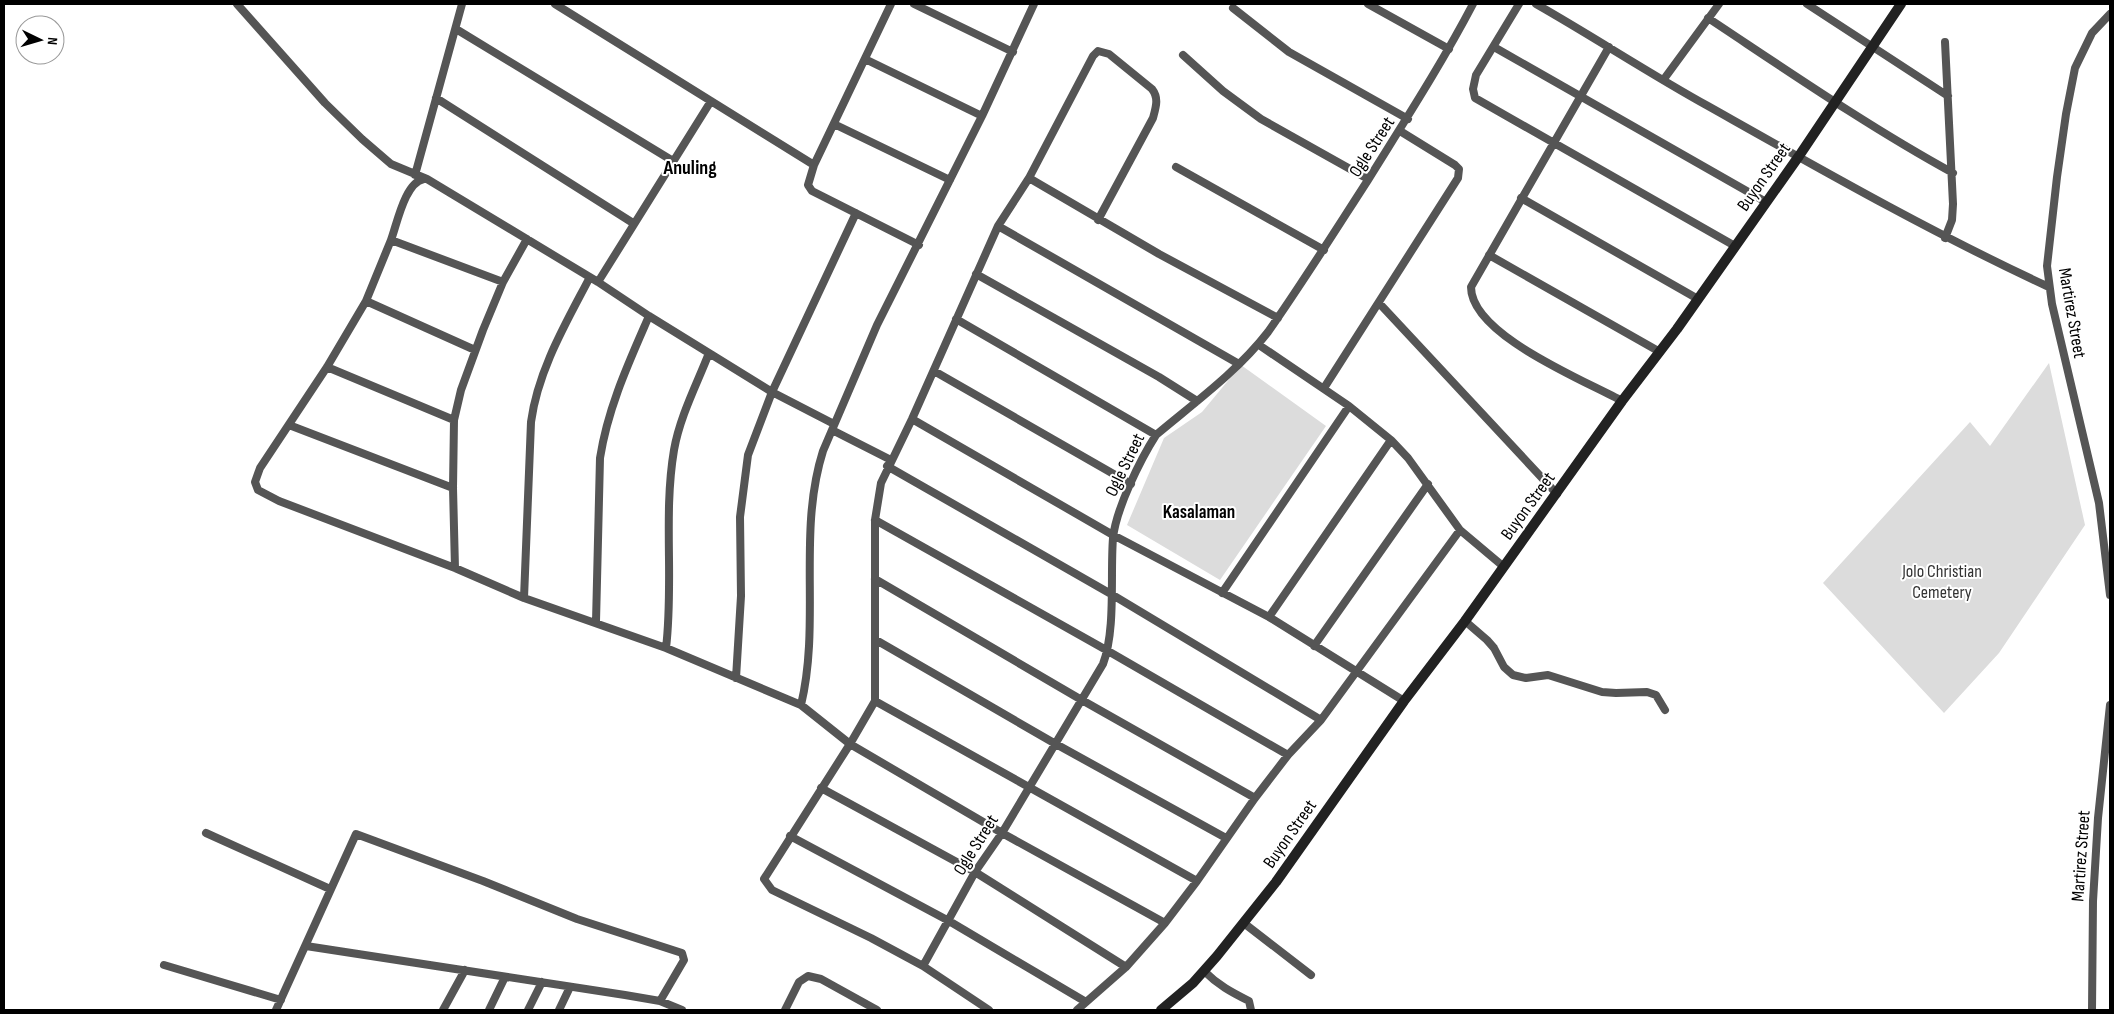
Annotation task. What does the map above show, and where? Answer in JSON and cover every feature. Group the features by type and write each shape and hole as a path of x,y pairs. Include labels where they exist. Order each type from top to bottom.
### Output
{"main road":[{"name":"Buyon Street","path":"1161,1010 1204,971 1244,924 1404,701 1465,621 1622,401 1698,299 1799,156 1901,4"}],"street":[{"path":"237,4 325,104 362,140 391,164 427,179 527,238 772,392 1321,720"},
{"path":"414,175 462,4"},
{"path":"555,4 814,164"},
{"path":"890,4 808,180 810,190 919,246"},
{"path":"914,4 1013,52"},
{"path":"801,705 808,666 814,485 823,451 878,325 919,246 1013,52 1034,4"},
{"path":"1368,4 1449,49"},
{"name":"Ogle Street","path":"923,966 976,872 1002,833 1108,651 1114,536 1120,509 1156,435 1259,345 1324,250 1408,119 1473,4"},
{"path":"1519,4 1476,75 1473,89 1475,98 1552,144 1735,246"},
{"path":"1536,4 1707,106 1945,238 2049,287"},
{"path":"1664,79 1719,4"},
{"path":"1807,4 1948,96"},
{"path":"1234,8 1289,52 1408,119"},
{"name":"Martirez Street","path":"2110,14 2097,27 2085,46 2075,68 2047,266 2049,287 2099,502 2109,562 2110,595"},
{"path":"1708,18 1835,101 1953,173"},
{"path":"456,29 673,161"},
{"path":"1945,42 1953,173 1952,220 1945,238"},
{"path":"1609,46 1471,287 1473,302 1499,332 1533,355 1622,401"},
{"path":"1494,47 1766,202"},
{"path":"989,1010 923,966 871,938 781,895 768,886 764,880 765,875 850,744 875,701 875,520 881,483 889,463 912,419 998,226 1028,178 1092,56 1098,51 1109,54 1152,89 1156,96 1156,106 1153,118 1098,220"},
{"path":"1183,55 1223,91 1261,119 1368,179"},
{"path":"865,59 982,116"},
{"path":"436,98 633,223"},
{"path":"598,282 633,223 711,101"},
{"path":"834,124 950,180"},
{"path":"1324,388 1460,173 1455,165 1400,131"},
{"path":"1176,167 1324,250"},
{"path":"1028,178 1098,220 1278,318"},
{"path":"427,179 418,180 411,187 366,301 327,366 256,476 255,482 258,490 279,501 456,568 524,598 666,648 801,705 850,744 1002,833 1165,923"},
{"path":"1521,198 1698,299"},
{"path":"736,678 741,596 742,494 748,455 772,392 856,213"},
{"path":"998,226 1239,364"},
{"path":"456,568 453,488 454,420 461,390 475,350 503,282 527,238"},
{"path":"391,240 503,282"},
{"path":"1489,255 1614,324 1660,352"},
{"path":"976,274 1159,377 1197,401"},
{"path":"524,598 533,406 559,336 590,277"},
{"path":"366,301 475,350"},
{"path":"1379,303 1557,494"},
{"path":"596,622 600,458 604,432 616,394 649,316"},
{"path":"956,319 1156,435"},
{"path":"1259,345 1324,388 1391,440 1428,484 1460,530 1504,567"},
{"path":"666,648 669,625 668,524 672,465 678,433 709,353"},
{"path":"327,366 454,420"},
{"path":"934,371 1131,484"},
{"path":"1222,593 1349,406"},
{"path":"912,419 1114,536 1269,618 1404,701"},
{"path":"289,424 453,488"},
{"path":"1269,618 1391,440"},
{"path":"1314,646 1428,484"},
{"path":"875,520 1288,755"},
{"path":"1077,1010 1126,967 1165,923 1197,882 1255,798 1288,755 1321,720 1460,530"},
{"path":"875,579 1080,699 1255,798"},
{"path":"1465,621 1487,640 1494,648 1504,668 1513,675 1526,678 1548,675 1566,682 1608,693 1647,692 1656,695 1665,710"},
{"path":"876,640 1054,744 1226,838"},
{"path":"875,701 1197,882"},
{"name":"Martirez Street","path":"2092,1010 2093,901 2097,827 2110,705"},
{"path":"821,788 976,872 1126,967"},
{"path":"206,833 330,889"},
{"path":"276,1010 356,834 483,881 528,901 577,919 682,953 684,960 660,1002"},
{"path":"790,836 949,921 1086,1002"},
{"path":"1244,924 1311,975"},
{"path":"306,946 660,1002 682,1010"},
{"path":"164,965 280,1000"},
{"path":"443,1010 465,970"},
{"path":"1204,971 1217,984 1249,1001 1251,1010"},
{"path":"785,1010 799,982 808,976 821,979 878,1010"},
{"path":"489,1010 505,977"},
{"path":"528,1010 542,982"},
{"path":"559,1010 570,987"}],"green space":[{"name":"Jolo Christian Cemetery","path":"2049,363 2085,525 1999,653 1944,713 1823,583 1970,422 1990,446"},
{"path":"1241,365 1326,426 1220,580 1127,525 1164,438 1202,412"}],"district":[{"name":"Anuling","path":"690,168"},
{"name":"Kasalaman","path":"1199,512"}]}
